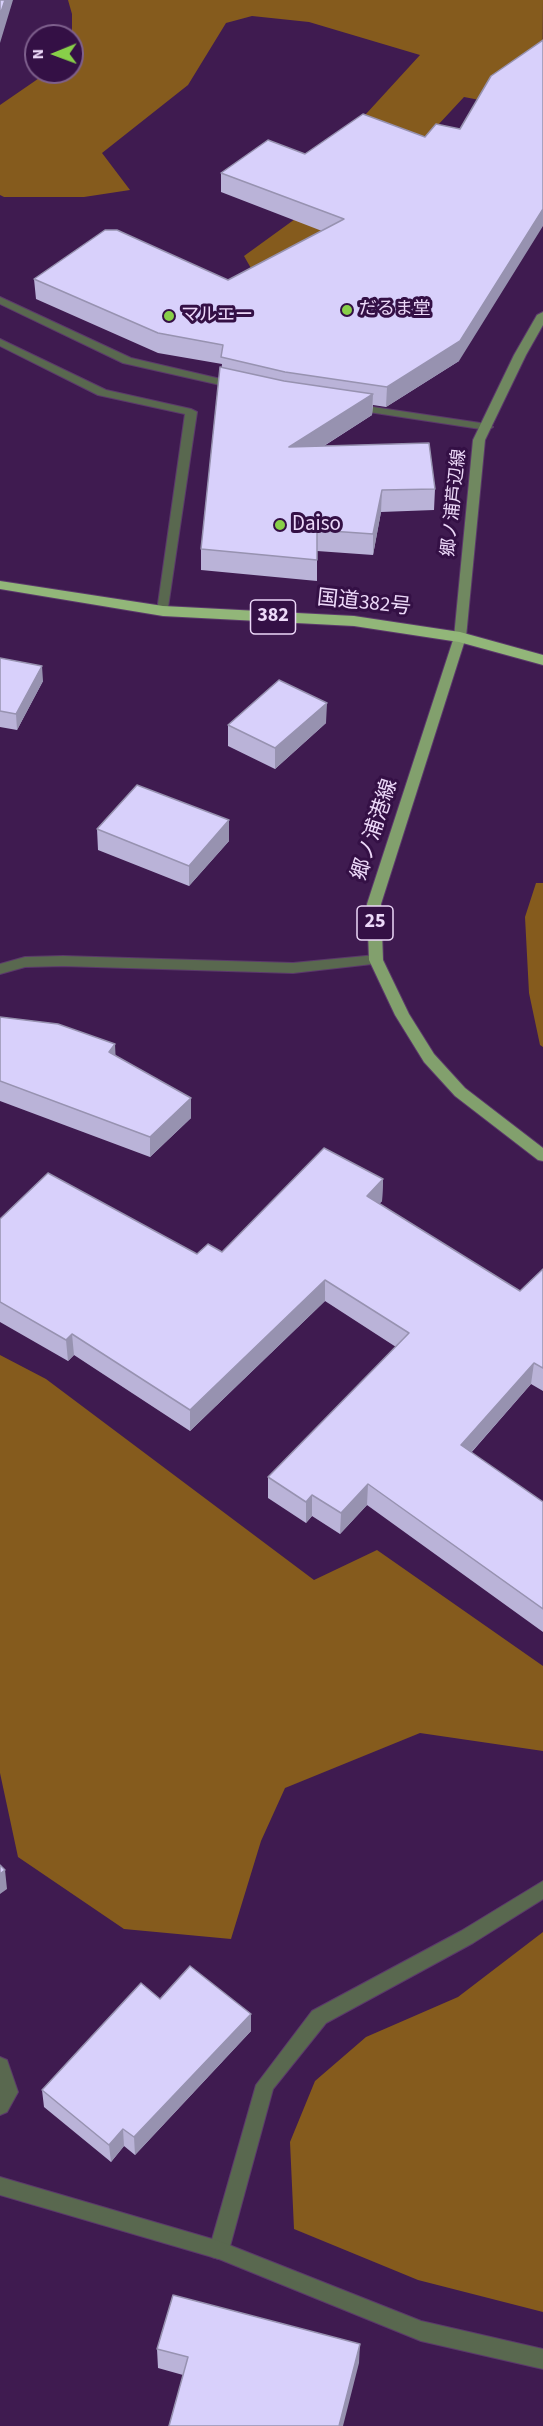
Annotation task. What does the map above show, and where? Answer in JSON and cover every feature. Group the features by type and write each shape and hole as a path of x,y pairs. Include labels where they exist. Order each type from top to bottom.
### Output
{"highway":[{"name":"国道382号","path":"0,585 163,611 354,621 460,638 543,660"}],"main road":[{"name":"郷ノ浦芦辺線","path":"460,638 479,440 520,355 543,315"},
{"name":"郷ノ浦港線","path":"460,638 374,904 376,960 402,1015 429,1058 460,1092 543,1156"}],"street":[{"path":"0,300 127,361 250,389"},
{"path":"0,342 102,393 191,412 163,611"},
{"path":"340,405 487,427"},
{"path":"0,969 26,962 63,961 293,968 376,960"},
{"path":"219,2250 265,2085 319,2017 467,1937 543,1889"},
{"path":"0,2066 9,2092 0,2106"},
{"path":"0,2186 219,2250 421,2331 543,2359"}],"shaded area":[{"path":"68,0 543,0 542,112 464,97 344,226 252,270 244,256 404,140 355,126 420,55 309,22 252,16 226,23 188,85 102,153 130,190 84,197 4,197 0,195 0,105 31,84 84,84 84,24 72,24"},
{"path":"536,883 543,883 543,1047 540,1045 529,993 525,917"},
{"path":"0,1355 46,1379 314,1580 377,1550 543,1666 543,1751 420,1733 285,1788 261,1841 231,1939 124,1929 18,1857 0,1773"},
{"path":"543,1932 543,2312 418,2280 294,2229 290,2142 315,2081 366,2037 458,1997"}],"building":[{"path":"0,0 5,0 0,15"},
{"path":"543,40 543,209 460,341 387,387 285,372 221,357 223,345 158,333 34,279 105,230 117,230 228,280 344,219 221,173 268,140 305,154 363,114 425,137 436,124 460,129 491,76"},
{"path":"220,367 284,381 373,394 289,447 429,443 435,489 382,490 373,534 317,530 317,560 201,549"},
{"path":"0,658 42,666 16,714 0,711"},
{"path":"279,680 327,703 275,748 228,725"},
{"path":"137,785 229,820 189,866 97,829"},
{"path":"0,1017 58,1024 115,1044 109,1052 191,1098 150,1137 0,1081"},
{"path":"324,1148 383,1179 367,1196 520,1291 543,1269 543,1368 534,1363 461,1445 543,1502 543,1609 368,1484 341,1513 312,1495 306,1502 268,1477 409,1333 325,1280 190,1410 72,1334 66,1340 0,1302 0,1219 48,1173 197,1254 208,1244 222,1252"},
{"path":"190,1966 251,2014 134,2137 123,2129 109,2145 42,2090 141,1983 160,1999"},
{"path":"173,2295 360,2344 339,2426 169,2426 188,2357 157,2349"}],"place":[{"name":"だるま堂","path":"347,310"},
{"name":"マルエー","path":"169,316"},
{"name":"Daiso","path":"280,525"}]}
